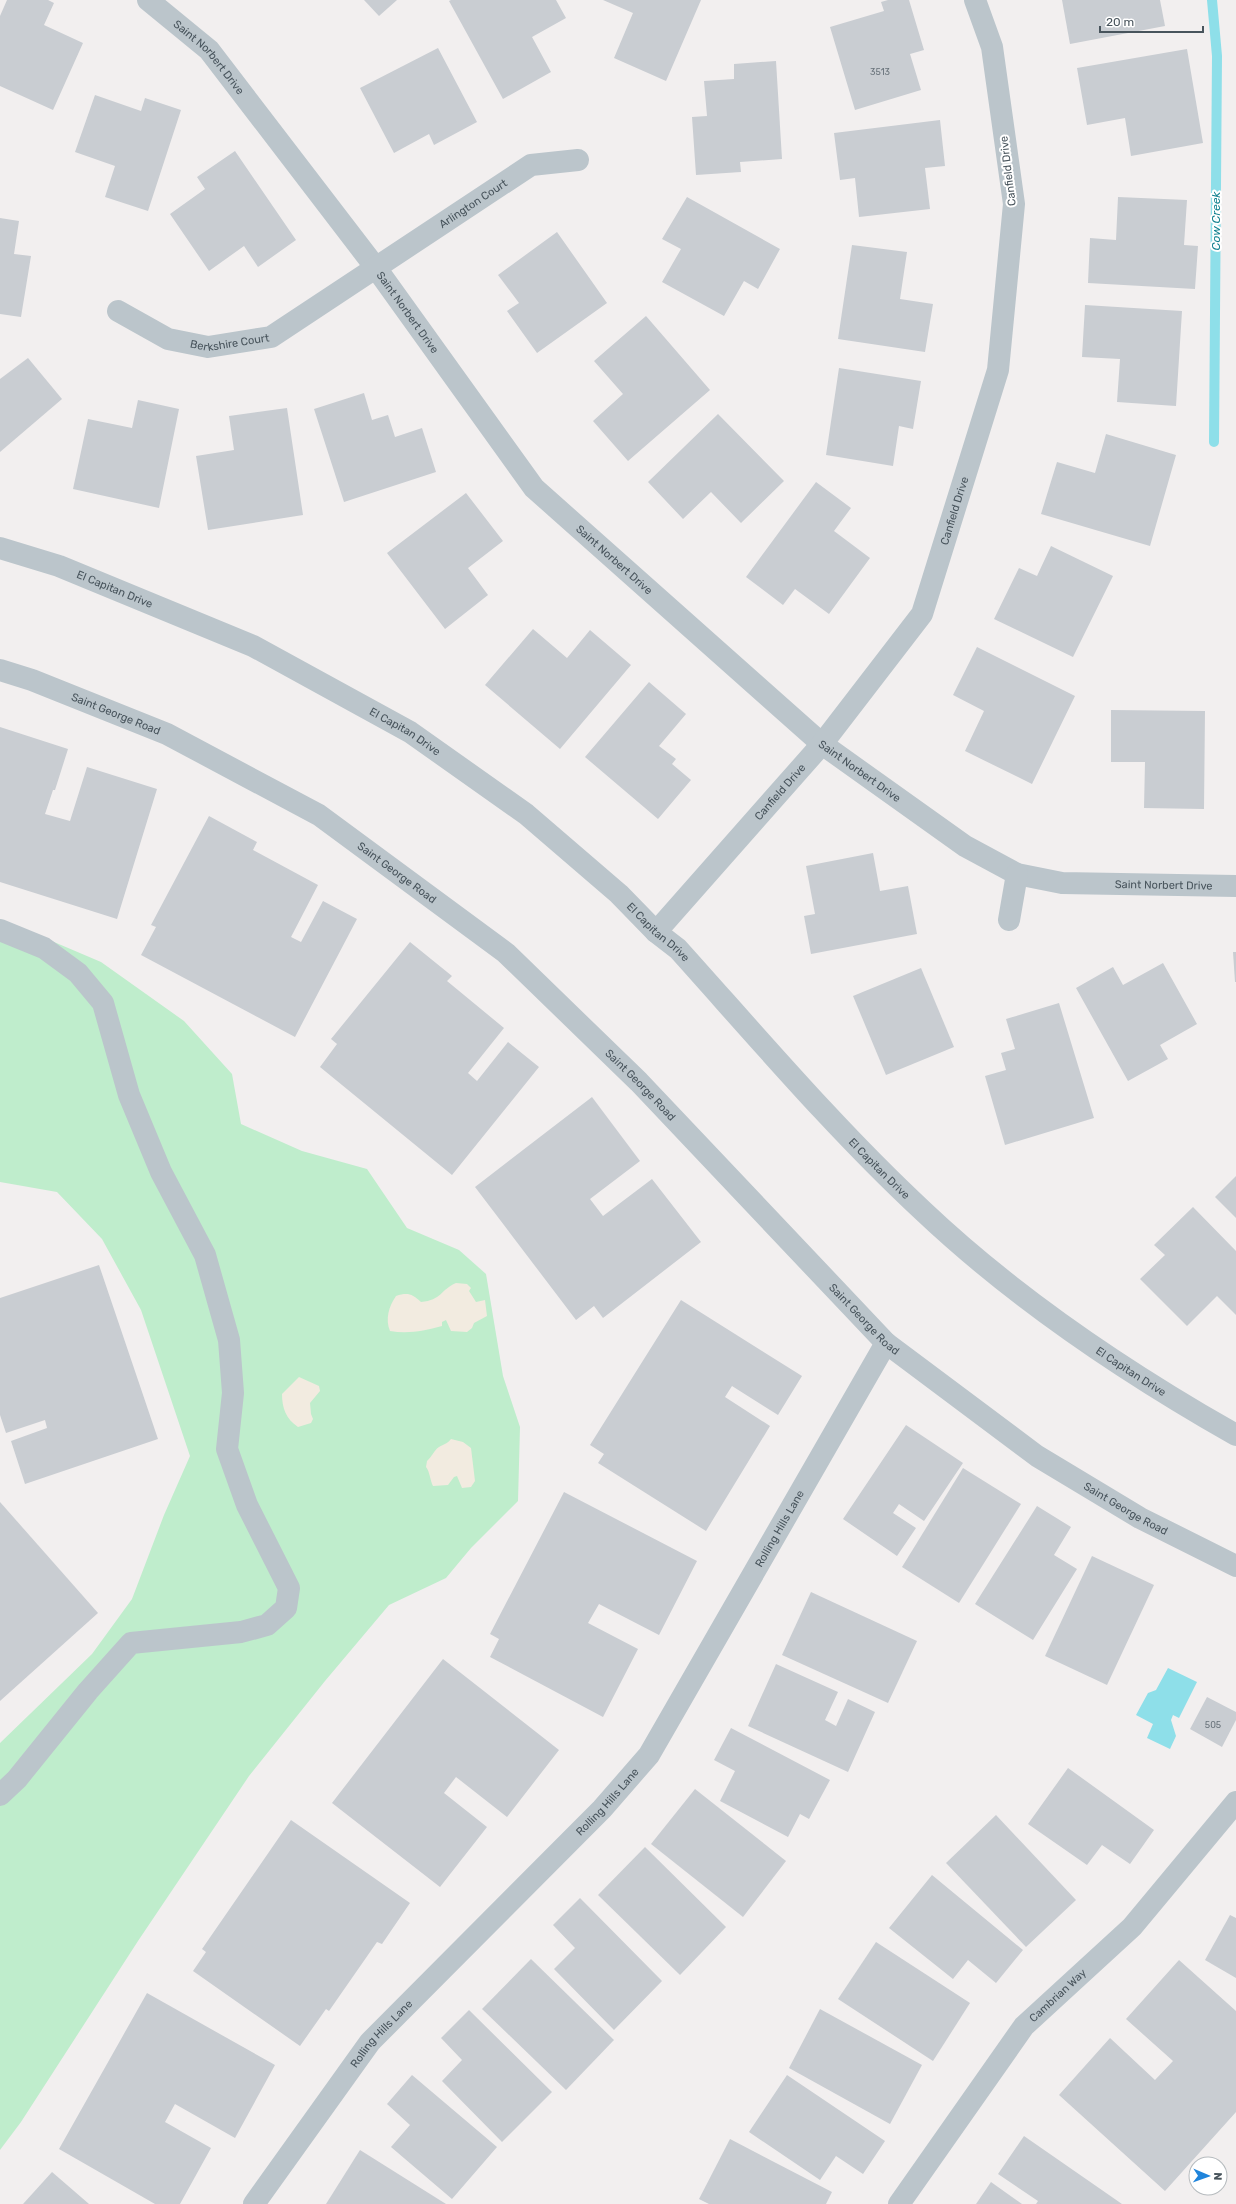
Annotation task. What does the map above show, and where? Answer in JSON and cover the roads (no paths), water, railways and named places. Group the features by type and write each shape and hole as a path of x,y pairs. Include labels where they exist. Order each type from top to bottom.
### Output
{"street":[{"name":"Saint Norbert Drive","path":"148,0 209,50 376,268 534,488 822,744 965,846 1017,874 1062,883 1236,886"},
{"name":"Canfield Drive","path":"656,932 822,744 922,614 998,370 1014,204 992,47 975,0"},
{"name":"Arlington Court","path":"376,268 531,165 578,160"},
{"name":"Berkshire Court","path":"118,311 168,339 208,347 271,337 376,268"},
{"name":"El Capitan Drive","path":"0,548 59,566 253,646 410,732 526,814 619,894 656,932 678,949 851,1140 924,1212 1008,1283 1098,1350 1167,1396 1236,1434"},
{"name":"Saint George Road","path":"0,670 32,680 167,734 318,815 506,953 638,1082 886,1343 1037,1456 1140,1518 1236,1566"},
{"path":"1009,920 1017,874"},
{"path":"0,930 44,948 78,973 103,1003 130,1095 161,1172 205,1255 229,1340 233,1393 227,1449 247,1505 289,1588 286,1608 267,1625 241,1632 131,1642 88,1691 17,1779 0,1795"},
{"name":"Rolling Hills Lane","path":"254,2204 370,2042 602,1809 649,1755 886,1343"},
{"name":"Cambrian Way","path":"899,2204 1024,2026 1132,1927 1236,1802"}],"water":[{"path":"1168,1668 1197,1682 1179,1718 1173,1715 1171,1720 1176,1736 1170,1749 1147,1738 1153,1724 1136,1715 1148,1693 1156,1690"}],"waterway":[{"name":"Cow Creek","path":"1212,0 1217,56 1214,442"}]}
